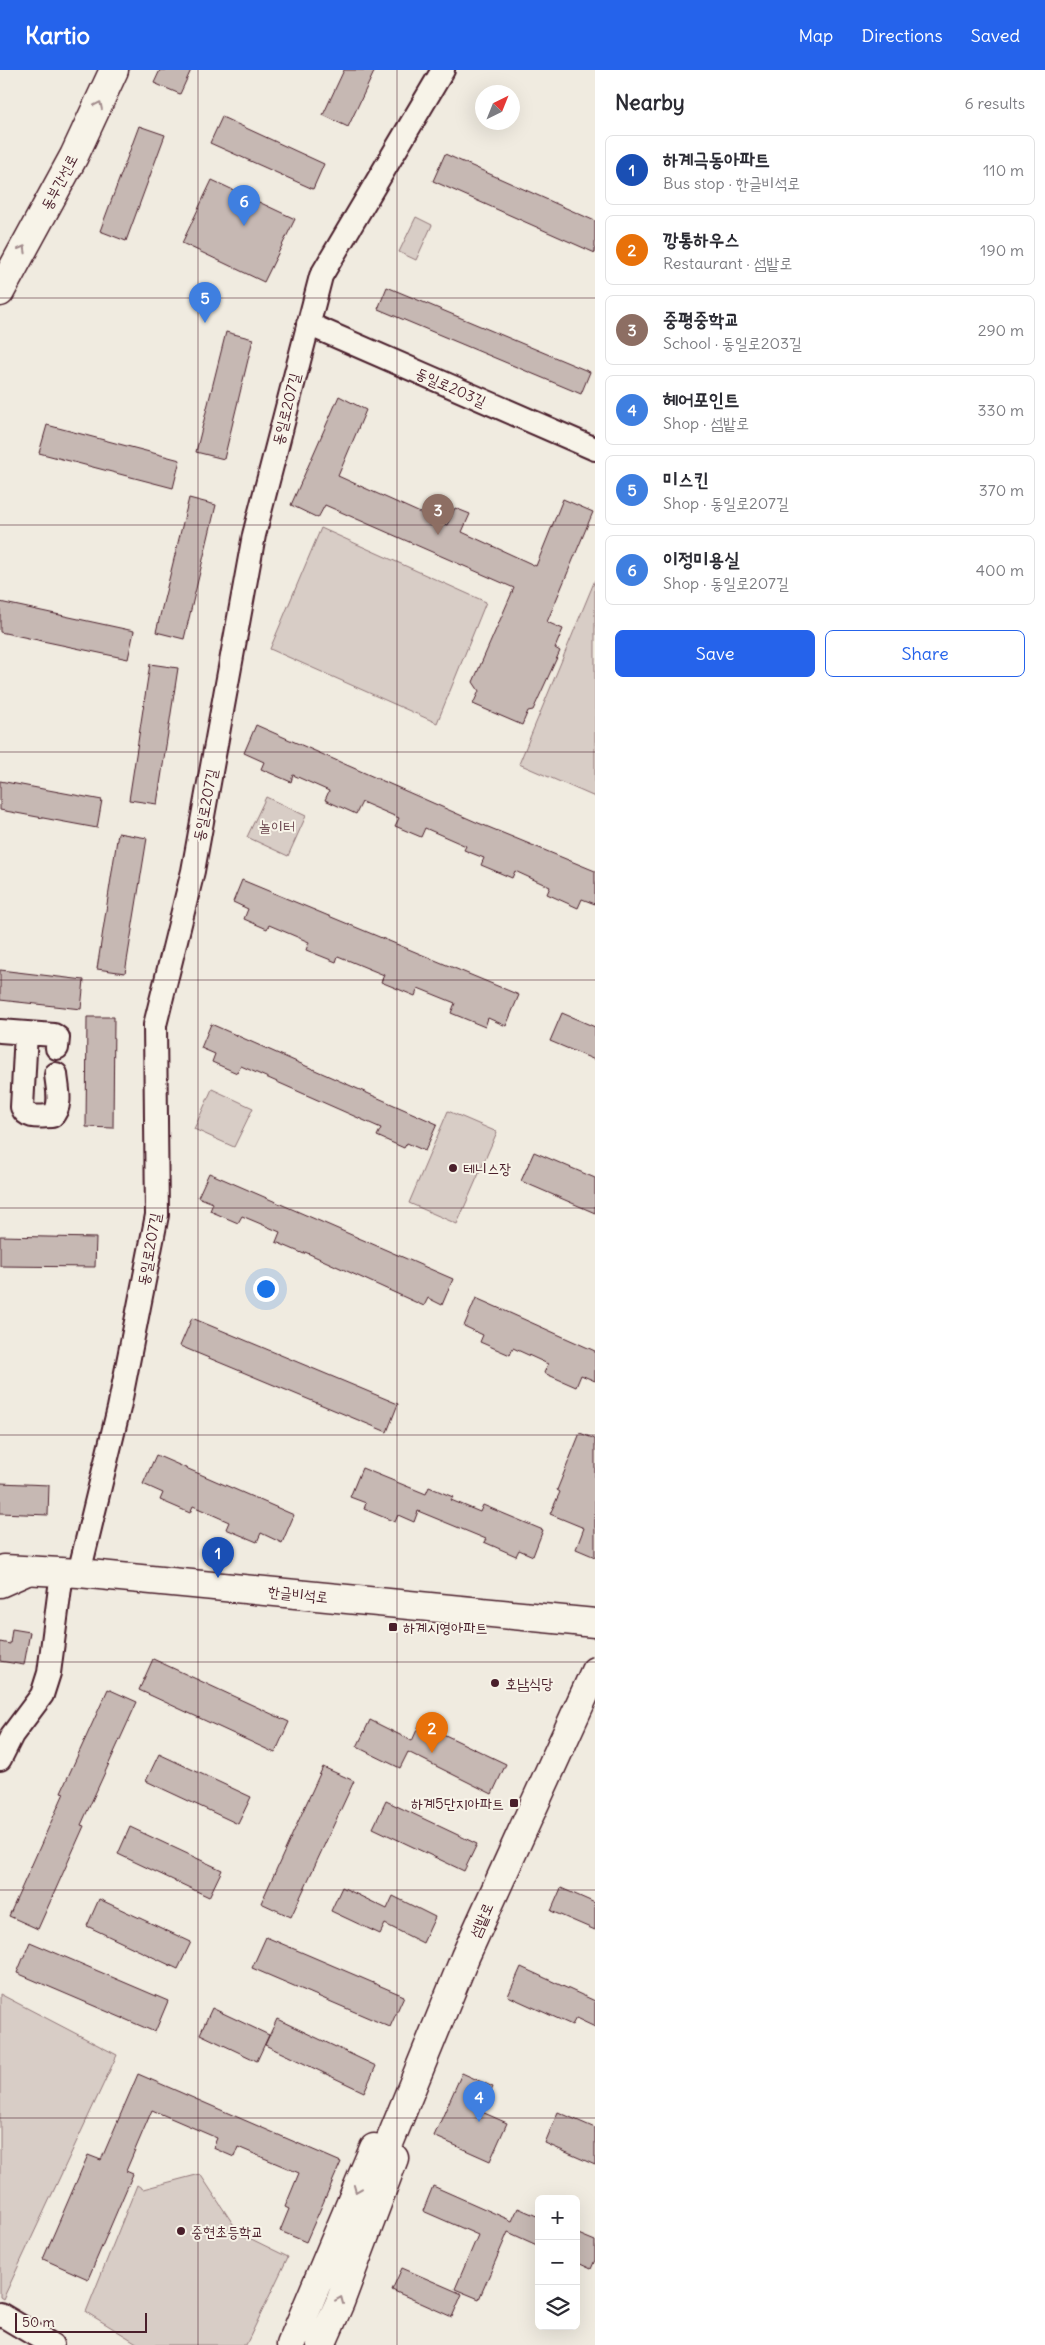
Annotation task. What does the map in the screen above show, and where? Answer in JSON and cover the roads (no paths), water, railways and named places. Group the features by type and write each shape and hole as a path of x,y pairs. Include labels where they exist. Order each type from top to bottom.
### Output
{"main road":[{"name":"동부간선로","path":"0,292 74,156 114,70"},
{"path":"0,1559 27,1570"},
{"name":"한글비석로","path":"0,1568 595,1623"},
{"path":"0,1584 27,1570"},
{"name":"섬밭로","path":"377,2173 465,1957 595,1671"},
{"path":"291,2345 444,1976 465,1957"},
{"path":"321,2345 340,2302 400,2143 469,1979 465,1957"}],"street":[{"name":"동일로207길","path":"0,1759 12,1735 42,1695 49,1673 70,1573 119,1408 157,1214 155,1025 193,872 254,535 320,276 443,70"},
{"name":"동일로203길","path":"308,324 595,450"},
{"path":"0,1031 45,1033 56,1036 57,1048"},
{"path":"26,1033 22,1107 24,1113 30,1116 52,1116 56,1112 58,1107 56,1074"},
{"path":"0,2314 52,2345"}],"place":[{"name":"이정미용실","path":"244,226"},
{"name":"미스킨","path":"205,323"},
{"name":"중평중학교","path":"438,535"},
{"name":"테니스장","path":"453,1168"},
{"name":"하계극동아파트","path":"218,1578"},
{"name":"하계시영아파트","path":"393,1627"},
{"name":"호남식당","path":"495,1683"},
{"name":"깡통하우스","path":"432,1753"},
{"name":"하계5단지아파트","path":"514,1803"},
{"name":"헤어포인트","path":"479,2122"},
{"name":"중현초등학교","path":"181,2231"}],"park label":[{"name":"놀이터","path":"277,826"}]}
